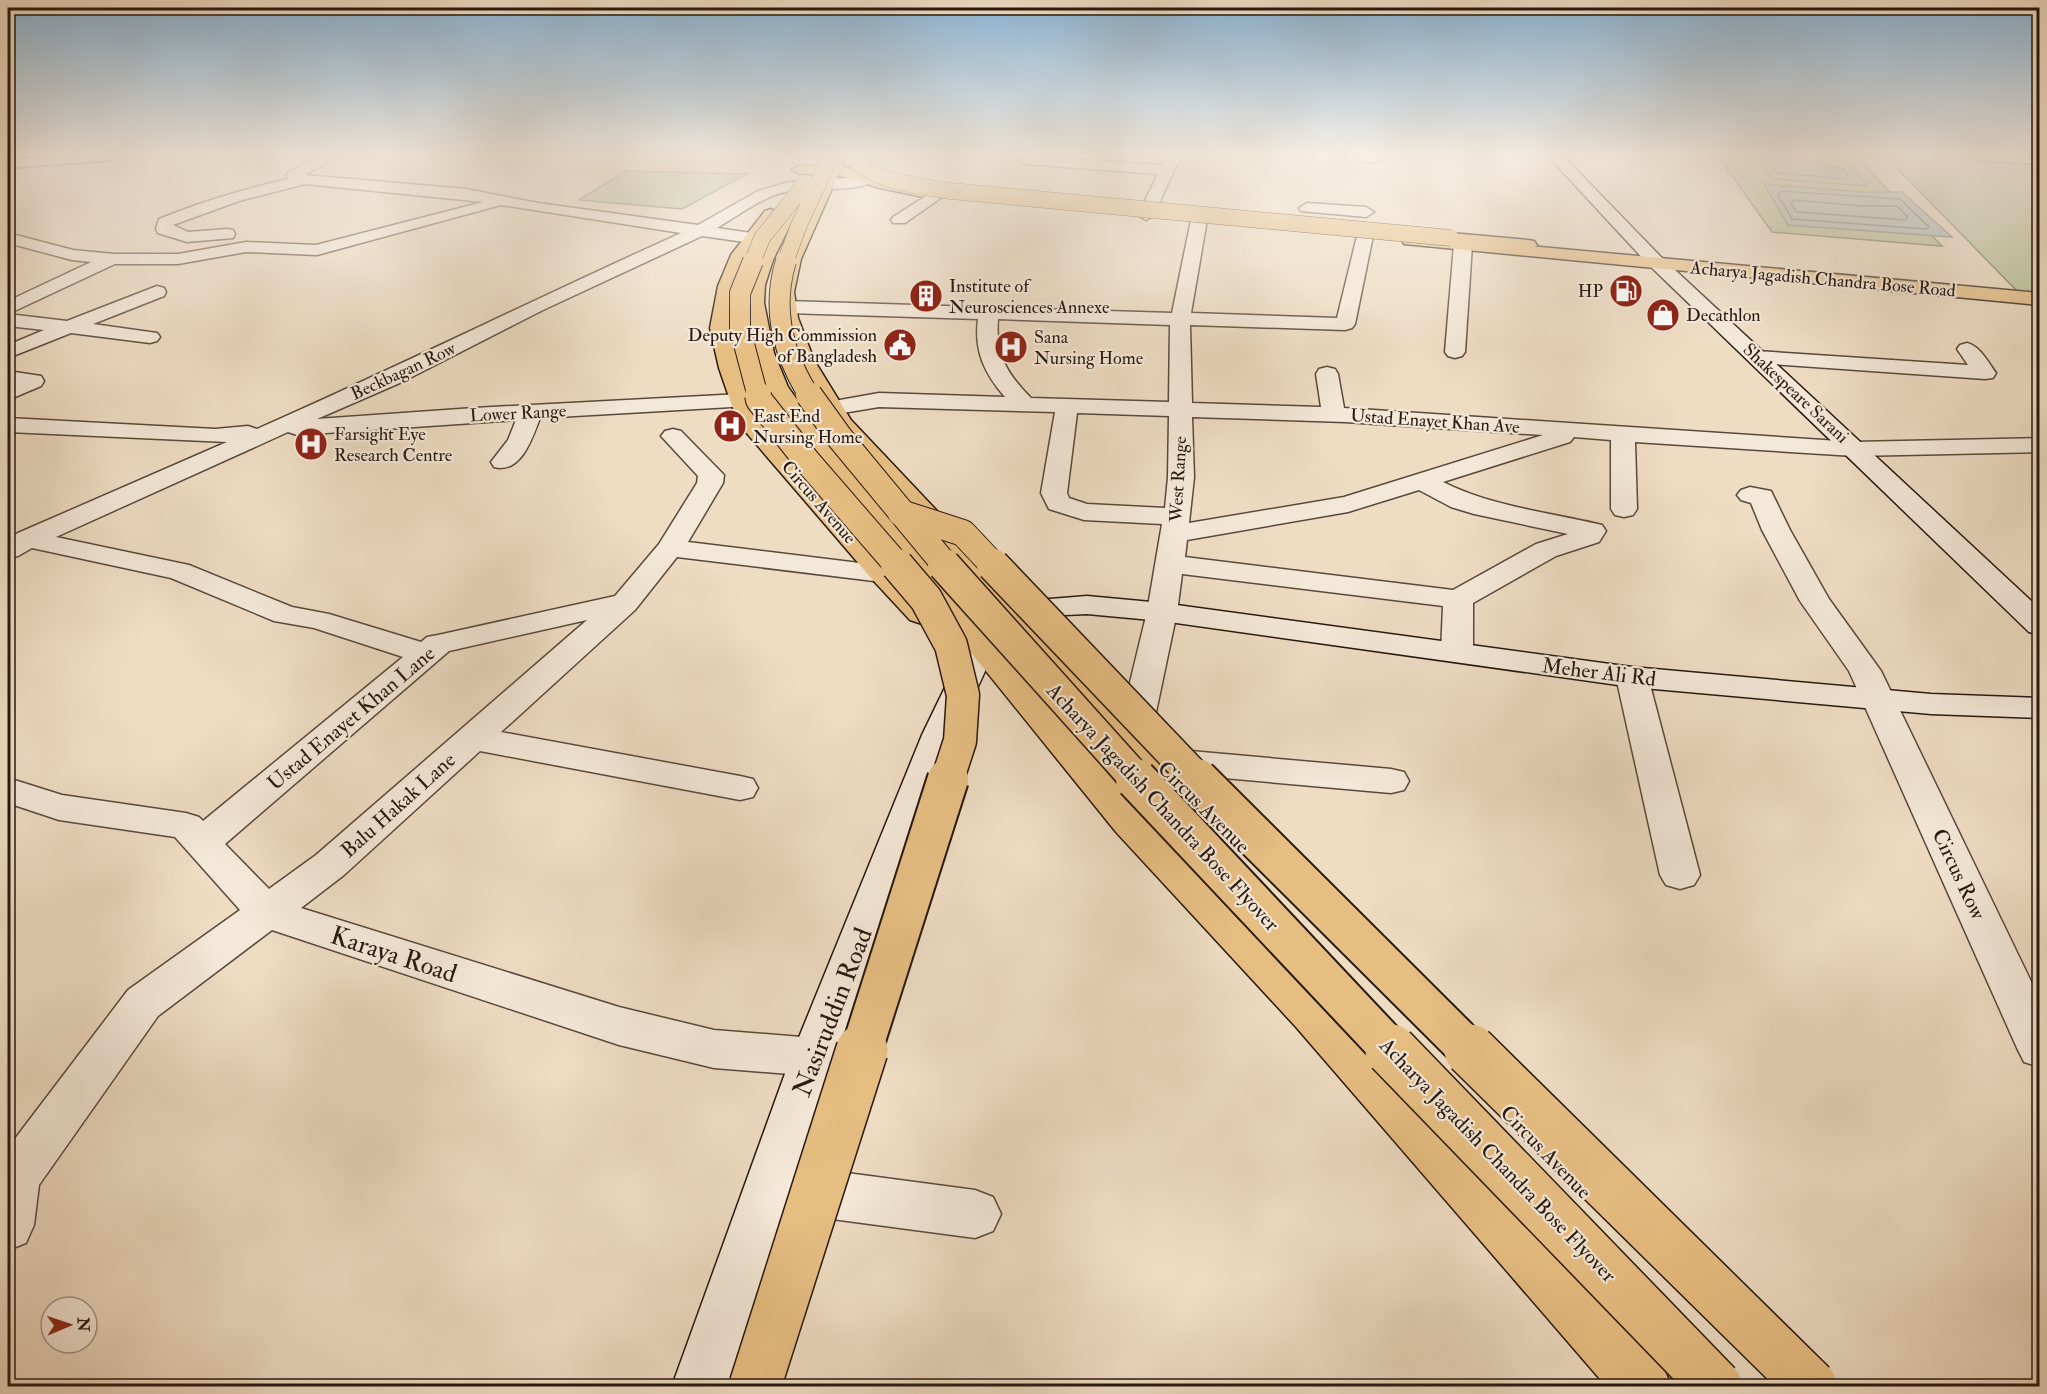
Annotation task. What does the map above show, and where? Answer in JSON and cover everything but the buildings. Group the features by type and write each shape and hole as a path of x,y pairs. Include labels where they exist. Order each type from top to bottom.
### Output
{"main road":[{"name":"Circus Avenue","path":"768,221 740,255 727,286 720,328 741,401 750,423 921,614 977,639"},
{"path":"755,1386 960,741 963,695 951,645 926,599 807,461 759,400 740,329 740,293 762,238 776,221"},
{"name":"Acharya Jagadish Chandra Bose Flyover","path":"785,221 775,236 756,285 754,303 764,353 777,387 822,452 985,612 1206,856 1716,1386"},
{"name":"Acharya Jagadish Chandra Bose Flyover","path":"799,221 781,269 777,317 784,346 810,395 895,524 977,639"},
{"name":"Circus Avenue","path":"803,221 785,292 787,307 803,360 842,424 926,516 981,571 1013,609 1146,748 1390,992 1776,1386"},
{"path":"1249,221 1457,242 1528,245"},
{"name":"Acharya Jagadish Chandra Bose Road","path":"1374,221 1457,242 2040,299"},
{"name":"Acharya Jagadish Chandra Bose Road","path":"1379,221 1528,245 1655,260 2040,291"},
{"path":"895,524 963,533 1181,763 1715,1294 1811,1386"},
{"path":"977,639 1129,823 1312,1014 1643,1386"}],"street":[{"path":"167,221 164,229 187,237 245,232"},
{"path":"8,238 72,255 178,259 246,247 325,249 380,232 429,221"},
{"path":"640,221 752,238"},
{"name":"Beckbagan Row","path":"18,544 394,377 536,306 717,221"},
{"name":"West Range","path":"1146,748 1181,477 1180,320 1199,221"},
{"path":"787,307 1345,324 1366,221"},
{"name":"Shakespeare Sarani","path":"1618,221 1655,260 2040,626"},
{"path":"1455,352 1457,242"},
{"path":"259,266 257,261 283,249"},
{"path":"299,267 332,254 325,249"},
{"path":"8,308 114,258"},
{"path":"8,352 157,292"},
{"path":"989,313 985,336 988,356 998,375 1025,405"},
{"path":"8,320 150,337"},
{"path":"1757,357 1985,373 1967,349"},
{"path":"1327,374 1334,415"},
{"path":"8,378 33,381 8,393"},
{"name":"Ustad Enayet Khan Ave","path":"831,408 879,400 1181,409 1334,415 1854,449 2040,445"},
{"name":"Lower Range","path":"8,425 215,436 531,412 741,401"},
{"path":"1067,406 1054,493 1058,503 1084,512 1176,526 1348,504 1581,430"},
{"path":"503,462 519,442 531,412"},
{"path":"1623,435 1624,509"},
{"name":"Balu Hakak Lane","path":"8,1224 15,1178 143,1003 330,866 624,604 670,549 710,483 711,475 673,436"},
{"path":"1170,564 1458,599 1546,550 1589,536 1592,531 1475,506 1420,481"},
{"name":"Circus Row","path":"1750,495 1762,497 1776,531 1815,601 1865,671 2040,1048"},
{"path":"18,544 179,571 285,615 318,620 427,654"},
{"path":"670,549 882,573"},
{"path":"1457,652 1458,599"},
{"name":"Ustad Enayet Khan Lane","path":"201,843 438,644 624,604"},
{"name":"Meher Ali Rd","path":"1013,609 1087,605 1162,612 1632,677 1879,700 2040,708"},
{"name":"Nasiruddin Road","path":"700,1386 814,1057 977,639 1013,609"},
{"path":"1632,677 1680,875"},
{"path":"472,738 740,788"},
{"path":"1146,748 1390,781"},
{"name":"Karaya Road","path":"8,790 59,807 186,826 266,912 619,1026 714,1049 814,1057"},
{"path":"817,1193 975,1214"}],"green space":[{"path":"1764,221 1918,221 1942,246 1772,232"},
{"path":"1949,221 2039,221 2039,294 2018,292"}],"water":[{"path":"1786,221 1934,221 1952,237 1788,225"}],"place":[{"name":"HP","path":"1626,291"},
{"name":"Institute of Neurosciences Annexe","path":"926,296"},
{"name":"Decathlon","path":"1663,315"},
{"name":"Deputy High Commission of Bangladesh","path":"900,345"},
{"name":"Sana Nursing Home","path":"1011,347"},
{"name":"East End Nursing Home","path":"730,426"},
{"name":"Farsight Eye Research Centre","path":"311,444"}]}
